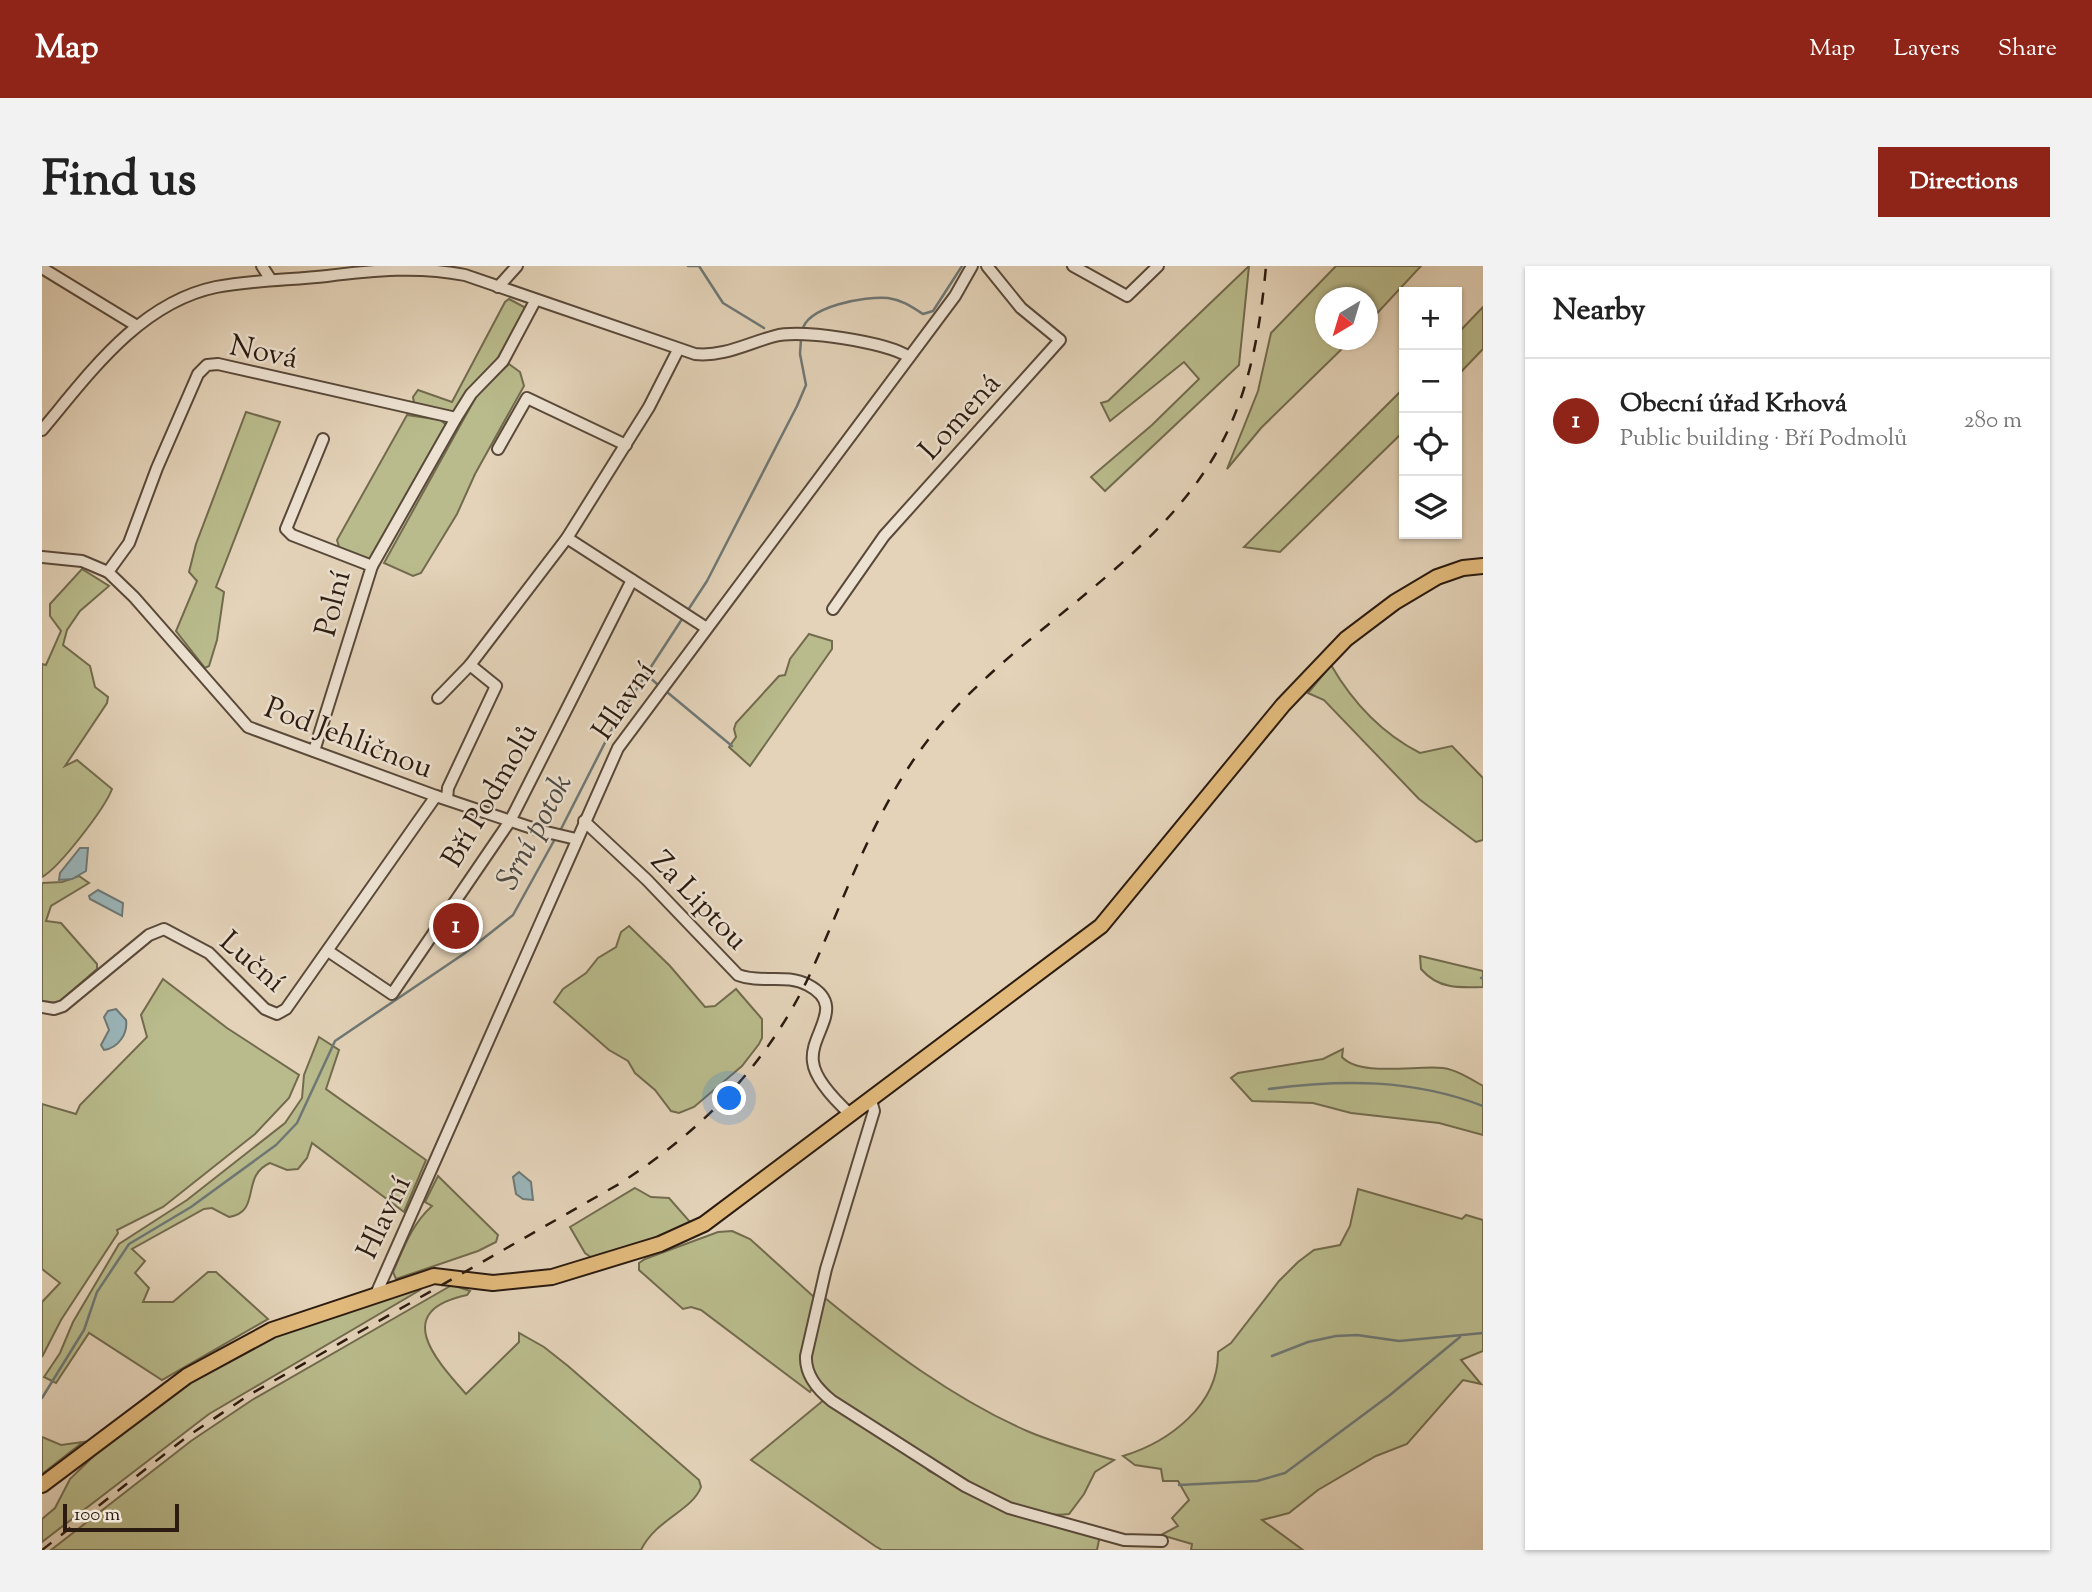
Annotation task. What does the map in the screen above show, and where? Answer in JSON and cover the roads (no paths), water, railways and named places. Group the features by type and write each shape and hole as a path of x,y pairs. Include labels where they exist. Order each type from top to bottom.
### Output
{"main road":[{"path":"42,1485 144,1406 229,1351 272,1330 439,1275 493,1283 542,1279 672,1239 713,1218 1101,926 1283,705 1346,639 1395,602 1437,577 1464,568 1483,566"}],"street":[{"path":"261,266 271,280"},
{"path":"498,287 517,266"},
{"name":"Hlavní","path":"376,1294 584,821 624,739 705,627 955,296 972,266"},
{"name":"Lomená","path":"833,609 884,536 1060,340 1016,302 987,266"},
{"path":"1073,266 1127,296 1158,266"},
{"path":"42,268 137,326"},
{"path":"42,430 101,361 137,326 193,294 214,288 271,280 436,268 677,350 709,355 778,335 800,334 881,346 909,357"},
{"path":"372,566 456,418 471,394 503,361 535,301"},
{"path":"438,698 470,664 567,538 626,445 677,350"},
{"name":"Nová","path":"108,572 129,543 157,468 198,374 207,365 219,364 456,418"},
{"path":"498,449 527,398 626,445"},
{"name":"Polní","path":"314,751 372,566 292,535 286,529 323,439"},
{"path":"567,538 705,627"},
{"name":"Pod Jehličnou","path":"42,557 82,561 108,572 135,597 248,727 442,798 576,839"},
{"name":"Bří Podmolů","path":"328,951 392,994 510,821 632,580"},
{"name":"Luční","path":"42,1007 54,1009 63,1006 140,942 164,929 209,953 265,1009 277,1014 286,1009 448,788 496,686 470,664"},
{"name":"Za Liptou","path":"584,821 647,880 738,975 752,979 800,981 822,996 827,1012 814,1046 813,1064 817,1075 851,1115"},
{"path":"871,1100 874,1111 826,1269 806,1356 806,1365 814,1383 832,1401 965,1486 1009,1508 1124,1540 1162,1541"}],"water":[{"path":"80,848 88,848 86,871 72,879 59,880 60,873"},
{"path":"98,890 123,903 122,916 90,899 89,896"},
{"path":"116,1009 126,1020 124,1035 118,1043 104,1050 101,1045 109,1030 104,1017 108,1011"},
{"path":"519,1172 531,1182 533,1200 523,1199 516,1194 513,1177"}],"waterway":[{"path":"688,266 699,266 723,303 764,328"},
{"name":"Srní potok","path":"802,332 814,315 852,301 888,298 902,302 923,314 933,311 962,266"},
{"name":"Srní potok","path":"688,610 707,581 806,385 800,354 801,339"},
{"name":"Srní potok","path":"560,831 617,719 684,616"},
{"path":"646,674 657,684"},
{"path":"667,692 732,746"},
{"name":"Srní potok","path":"42,1398 84,1330 97,1292 129,1244 191,1207 276,1145 297,1123 335,1041 465,953 513,915 556,837"},
{"path":"1269,1089 1350,1083 1404,1086 1457,1097 1483,1106"},
{"path":"1272,1356 1308,1342 1336,1336 1357,1335 1399,1341 1483,1333"},
{"path":"1179,1485 1257,1481 1285,1473 1390,1395 1460,1337"}],"railway":[{"path":"42,1550 188,1436 249,1395 619,1184 678,1141 730,1092 754,1065 794,1005 877,823 928,740 961,702 998,667 1115,569 1152,534 1186,497 1215,455 1227,433 1251,363 1266,266"}],"place":[{"name":"Obecní úřad Krhová","path":"456,926"}]}
